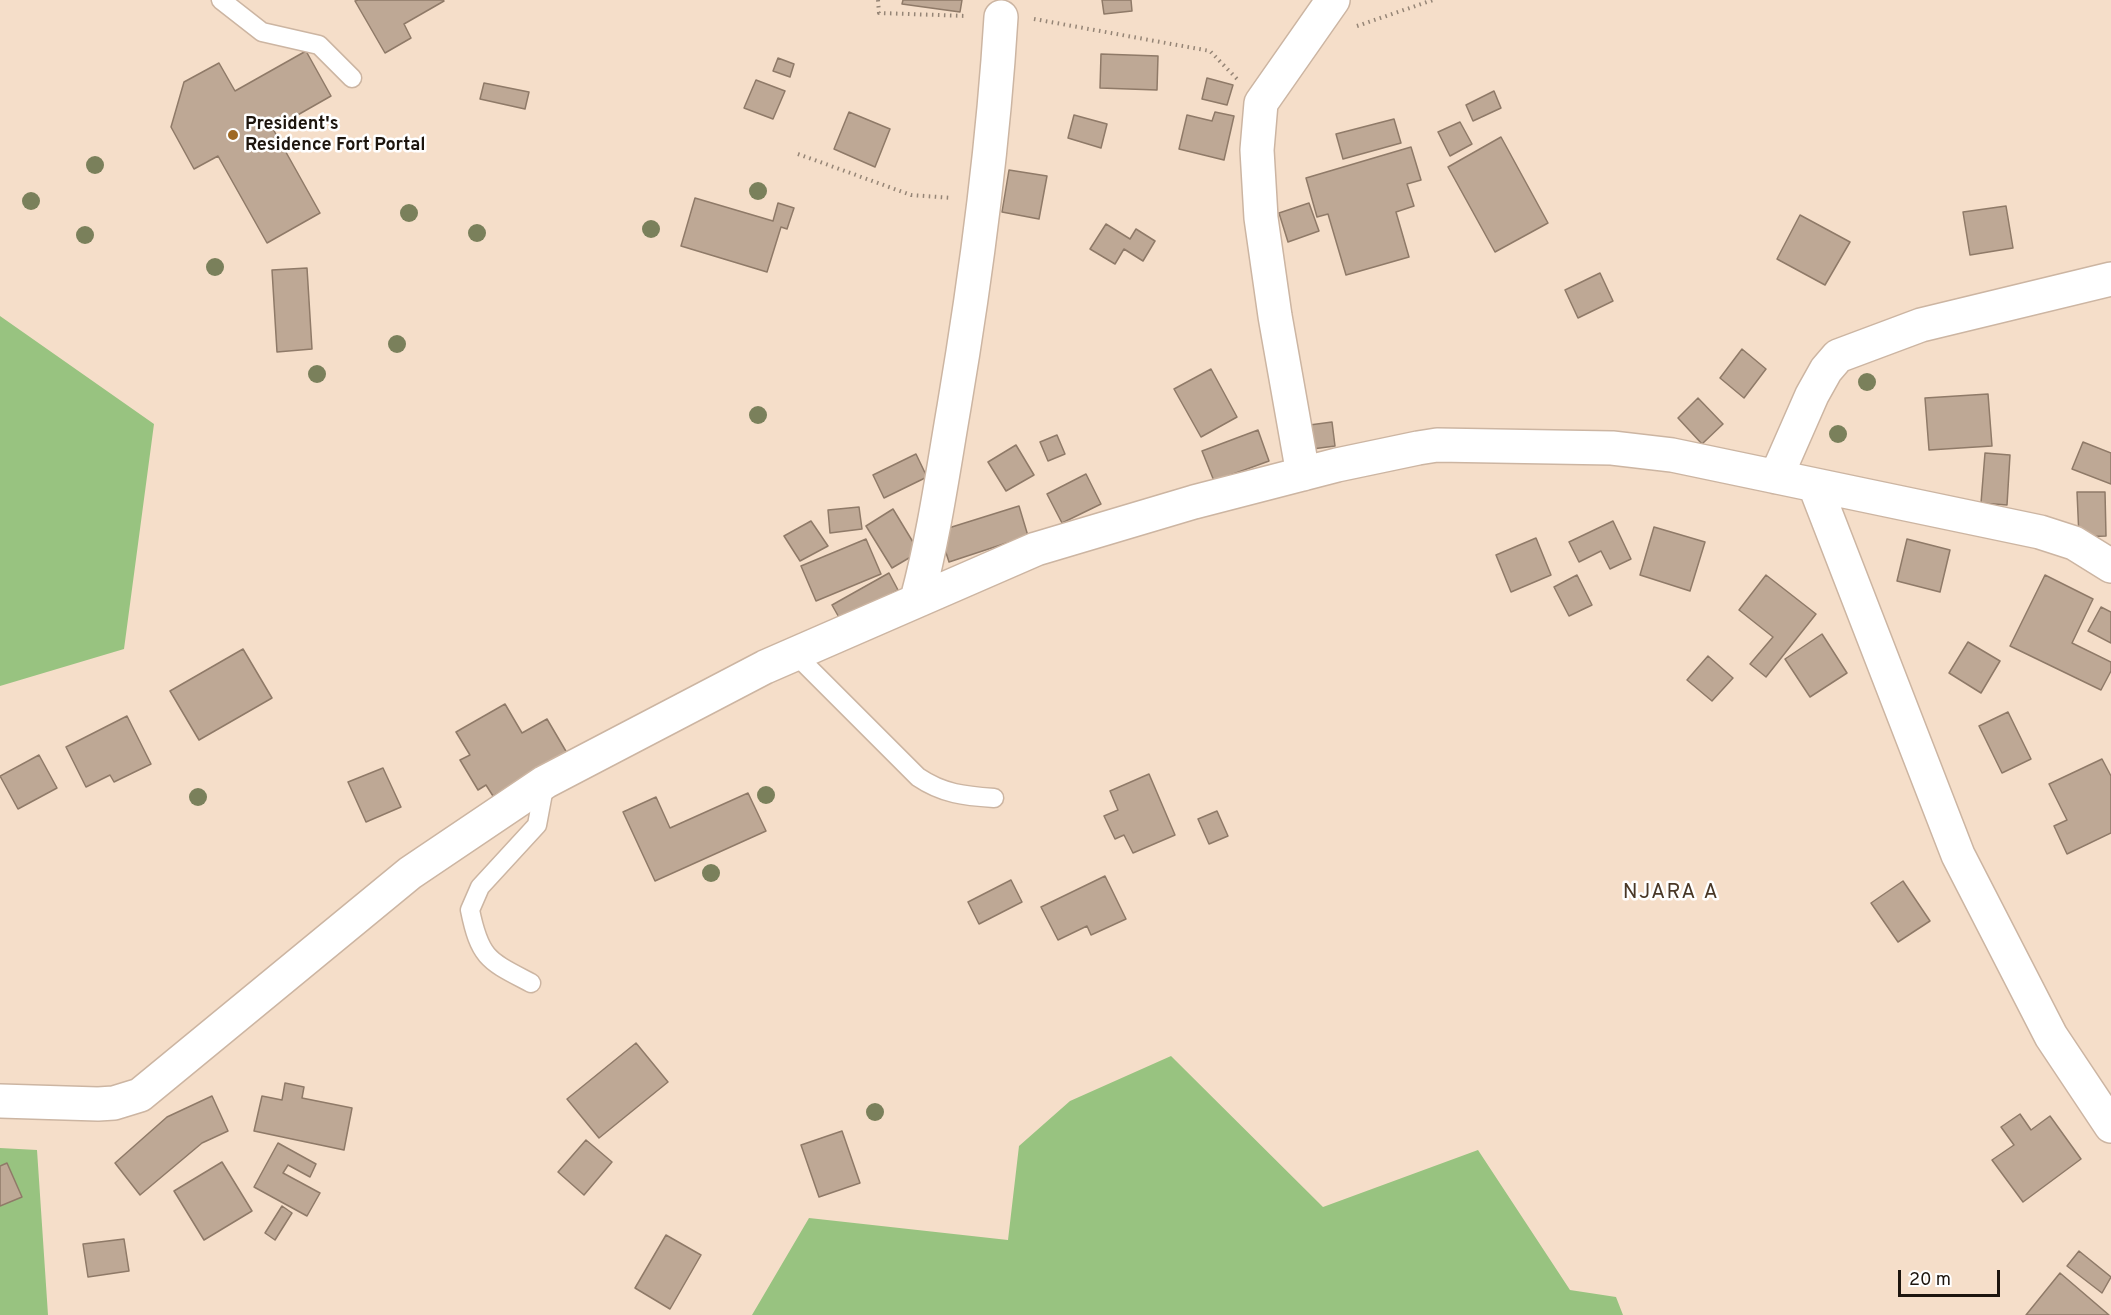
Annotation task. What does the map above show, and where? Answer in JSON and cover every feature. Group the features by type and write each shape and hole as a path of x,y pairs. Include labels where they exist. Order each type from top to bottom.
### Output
{"street":[{"path":"1303,474 1275,316 1261,218 1257,150 1261,103 1334,0"},
{"path":"917,599 928,556 971,306 986,201 995,111 1000,18"},
{"path":"1776,477 1812,395 1826,370 1838,356 1921,325 2111,279"},
{"path":"0,1101 98,1104 114,1103 140,1095 410,873 544,782 794,653 1036,549 1194,502 1303,474 1437,445 1612,448 1672,455 2040,532 2074,543 2111,566"},
{"path":"1815,486 1958,855 2051,1036 2111,1126"}],"lane":[{"path":"221,0 262,32 319,45 351,78"},
{"path":"794,653 918,777 933,787 953,795 994,798"},
{"path":"531,983 492,962 481,949 470,910 480,887 537,825 544,782"}],"path":[{"path":"878,0 879,13 1039,20 1210,51 1261,103"},
{"path":"1353,27 1433,0"},
{"path":"798,154 912,195 986,201"}],"green space":[{"path":"0,316 154,424 124,649 0,686"},
{"path":"1171,1056 1323,1207 1478,1150 1570,1290 1616,1297 1623,1315 752,1315 809,1218 1008,1240 1019,1146 1070,1101"},
{"path":"0,1148 37,1150 48,1315 0,1315"}],"building":[{"path":"903,0 962,0 960,12 902,4"},
{"path":"1102,0 1131,0 1132,11 1104,14"},
{"path":"355,1 444,1 404,24 411,38 385,53"},
{"path":"306,51 331,96 273,129 320,213 267,243 218,156 194,169 171,127 184,82 219,63 235,91"},
{"path":"1101,54 1158,56 1157,90 1100,88"},
{"path":"778,58 794,64 790,77 773,71"},
{"path":"1207,78 1233,85 1227,105 1202,99"},
{"path":"756,80 785,91 773,119 744,108"},
{"path":"484,83 529,92 525,109 480,99"},
{"path":"1494,91 1501,108 1473,121 1466,105"},
{"path":"849,112 890,129 875,167 834,149"},
{"path":"1215,112 1234,116 1224,160 1179,149 1187,115 1212,121"},
{"path":"1074,115 1107,124 1101,148 1068,138"},
{"path":"1394,119 1401,143 1343,159 1336,134"},
{"path":"1460,122 1472,144 1450,156 1438,132"},
{"path":"1501,137 1548,223 1495,252 1448,167"},
{"path":"1411,147 1421,180 1407,184 1414,206 1396,212 1409,257 1346,275 1328,214 1317,217 1306,178"},
{"path":"1009,170 1047,176 1039,219 1002,212"},
{"path":"695,198 773,221 778,203 794,208 787,229 781,227 767,272 681,246"},
{"path":"1309,203 1319,231 1288,242 1279,213"},
{"path":"2006,206 2013,248 1970,255 1963,212"},
{"path":"1800,215 1850,242 1825,285 1777,259"},
{"path":"1106,224 1130,239 1136,229 1155,241 1143,261 1124,249 1115,264 1090,249"},
{"path":"307,268 312,349 277,352 272,270"},
{"path":"1600,273 1613,301 1578,318 1565,290"},
{"path":"1742,349 1766,369 1744,398 1720,378"},
{"path":"1211,369 1237,417 1201,437 1174,389"},
{"path":"1988,394 1992,446 1929,450 1925,398"},
{"path":"1698,398 1723,424 1702,444 1678,418"},
{"path":"1332,422 1335,446 1305,450 1302,426"},
{"path":"1258,430 1269,461 1214,481 1202,451"},
{"path":"1057,435 1065,454 1048,461 1040,442"},
{"path":"2083,442 2111,453 2111,484 2072,469"},
{"path":"1016,445 1034,475 1006,491 988,462"},
{"path":"1985,453 2010,455 2007,505 1981,503"},
{"path":"916,454 927,477 884,498 873,475"},
{"path":"1086,474 1101,504 1062,523 1047,494"},
{"path":"2077,492 2105,492 2106,536 2079,537"},
{"path":"1019,506 1028,536 949,562 939,531"},
{"path":"859,507 862,529 830,533 828,510"},
{"path":"893,509 919,552 892,568 866,526"},
{"path":"811,521 828,546 800,561 784,536"},
{"path":"1613,521 1631,559 1610,569 1601,551 1579,562 1569,542"},
{"path":"1654,527 1705,542 1690,591 1640,575"},
{"path":"1536,538 1551,575 1511,592 1496,555"},
{"path":"866,539 881,574 816,601 801,566"},
{"path":"1907,539 1950,550 1940,592 1897,581"},
{"path":"889,573 898,590 841,621 832,605"},
{"path":"1577,575 1592,605 1569,616 1554,587"},
{"path":"1766,575 1816,614 1766,677 1750,664 1773,637 1739,610"},
{"path":"2045,575 2093,599 2072,643 2111,662 2111,671 2101,690 2010,646"},
{"path":"2101,607 2111,612 2111,643 2088,631"},
{"path":"1822,634 1847,673 1810,697 1785,659"},
{"path":"1968,642 2000,661 1981,693 1949,673"},
{"path":"243,649 272,698 199,740 170,691"},
{"path":"1708,656 1733,678 1712,701 1687,680"},
{"path":"505,704 522,733 547,719 567,753 493,796 486,785 478,790 460,760 470,755 456,732"},
{"path":"2008,712 2031,759 2002,773 1979,726"},
{"path":"127,716 151,764 114,782 110,775 86,787 66,747"},
{"path":"39,755 57,788 18,809 0,776"},
{"path":"2102,759 2111,776 2111,833 2067,854 2054,826 2067,820 2049,784"},
{"path":"383,768 401,807 366,822 348,782"},
{"path":"1149,774 1175,835 1133,853 1124,835 1115,839 1104,816 1118,810 1110,791"},
{"path":"748,793 766,831 655,881 623,812 656,797 670,828"},
{"path":"1217,811 1228,836 1209,844 1198,819"},
{"path":"1105,876 1126,919 1091,935 1087,926 1058,940 1041,907"},
{"path":"1011,880 1022,902 979,924 968,902"},
{"path":"1903,881 1930,921 1898,942 1871,903"},
{"path":"636,1043 668,1082 599,1138 567,1099"},
{"path":"285,1083 304,1087 302,1098 352,1108 344,1150 254,1131 262,1096 282,1100"},
{"path":"212,1096 228,1131 202,1143 140,1195 115,1163 167,1117"},
{"path":"2020,1114 2031,1130 2050,1116 2081,1159 2023,1202 1992,1160 2014,1145 2001,1127"},
{"path":"842,1131 860,1183 819,1197 801,1145"},
{"path":"586,1140 612,1162 584,1195 558,1172"},
{"path":"278,1143 316,1164 310,1177 288,1165 283,1173 320,1193 307,1216 254,1187"},
{"path":"222,1162 252,1211 204,1240 174,1191"},
{"path":"7,1163 22,1197 0,1206 0,1166"},
{"path":"282,1206 292,1213 275,1240 265,1233"},
{"path":"666,1235 701,1255 670,1309 635,1288"},
{"path":"124,1239 129,1271 88,1277 83,1244"},
{"path":"2079,1251 2111,1277 2102,1293 2067,1266"},
{"path":"2060,1273 2109,1315 2026,1315"}],"place":[{"name":"President's Residence Fort Portal","path":"233,135"}],"district":[{"name":"NJARA A","path":"1671,894"}]}
